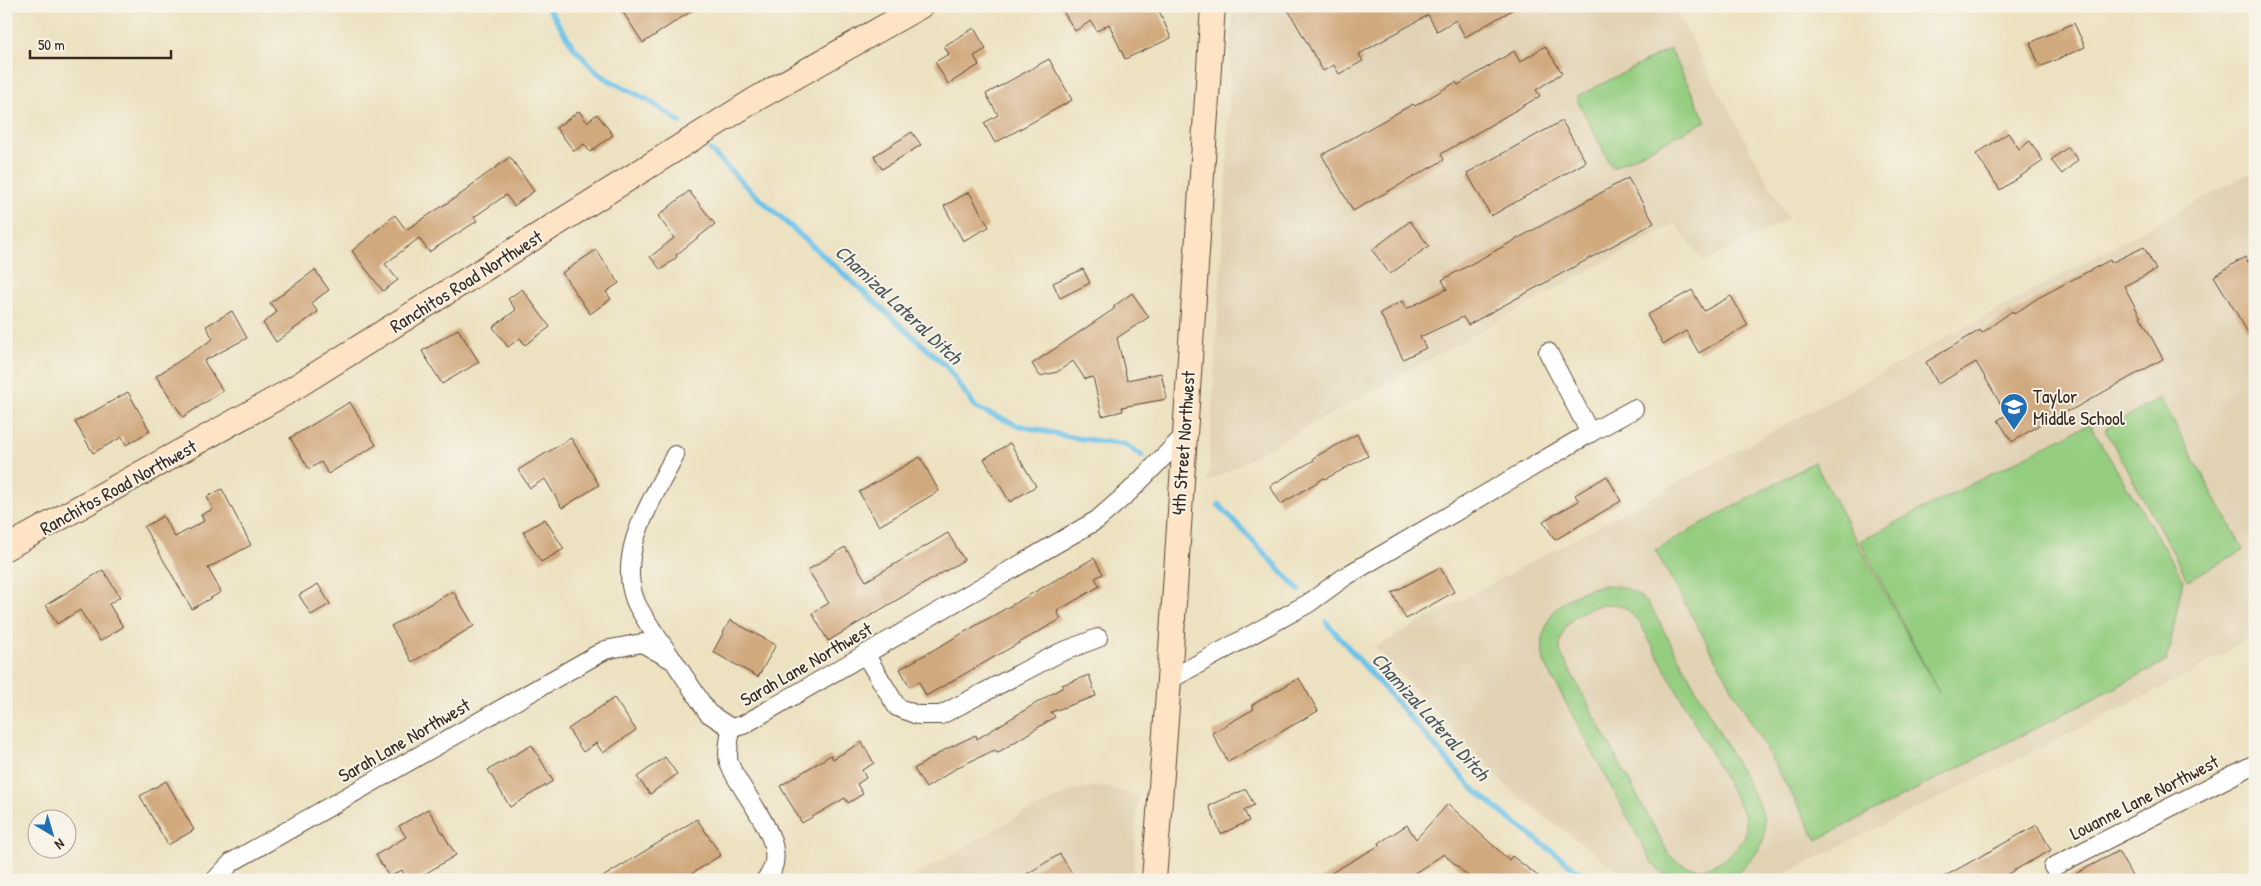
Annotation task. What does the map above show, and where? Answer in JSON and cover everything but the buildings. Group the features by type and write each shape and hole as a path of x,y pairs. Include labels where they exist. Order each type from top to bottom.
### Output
{"street":[{"name":"Ranchitos Road Northwest","path":"6,548 286,393 756,99 922,6"},
{"name":"4th Street Northwest","path":"1154,880 1213,6"},
{"path":"1548,352 1590,433"},
{"path":"1169,680 1309,604 1346,576 1634,409"},
{"name":"Sarah Lane Northwest","path":"215,880 232,862 606,650 642,643 674,661 708,713 731,728 743,725 1097,520 1129,492 1183,437"},
{"path":"674,661 635,600 629,570 636,533 675,455"},
{"path":"865,654 897,707 918,715 941,715 1060,653 1098,638"},
{"path":"731,728 728,747 729,762 770,834 775,850 773,872 765,880"},
{"name":"Louanne Lane Northwest","path":"2053,867 2255,764"}],"shaded area":[{"path":"1233,6 1673,6 1788,219 1704,262 1675,223 1208,482 1226,185"},
{"name":"Taylor Middle School","path":"2255,170 2255,634 2192,673 1772,880 1631,880 1513,793 1375,647"},
{"path":"1101,786 1138,796 1133,880 908,880 1020,815 1078,789"}],"green space":[{"path":"1670,49 1706,121 1612,168 1576,97"},
{"path":"2160,398 2244,550 2188,580 2105,429"},
{"path":"2089,424 2183,579 2167,661 1817,840 1655,550 1814,462 1939,693 1860,541"},
{"path":"1605,585 1626,589 1637,594 1652,609 1762,810 1764,833 1761,846 1747,864 1730,877 1715,881 1671,878 1651,861 1544,662 1544,632 1549,620 1565,601 1590,589","holes":["1614,604 1626,608 1640,623 1744,814 1746,831 1741,843 1730,855 1708,867 1693,868 1686,866 1669,855 1560,652 1564,631 1575,616 1593,607 1603,605"]}],"waterway":[{"name":"Chamizal Lateral Ditch","path":"547,6 574,48 594,69 605,78 648,100 680,122"},
{"name":"Chamizal Lateral Ditch","path":"710,150 748,188 946,366 976,408 1017,425 1070,437 1126,445 1142,456"},
{"name":"Chamizal Lateral Ditch","path":"1219,505 1299,590"},
{"name":"Chamizal Lateral Ditch","path":"1326,622 1470,786 1590,880"}],"place":[{"name":"Taylor Middle School","path":"2014,431"}]}
